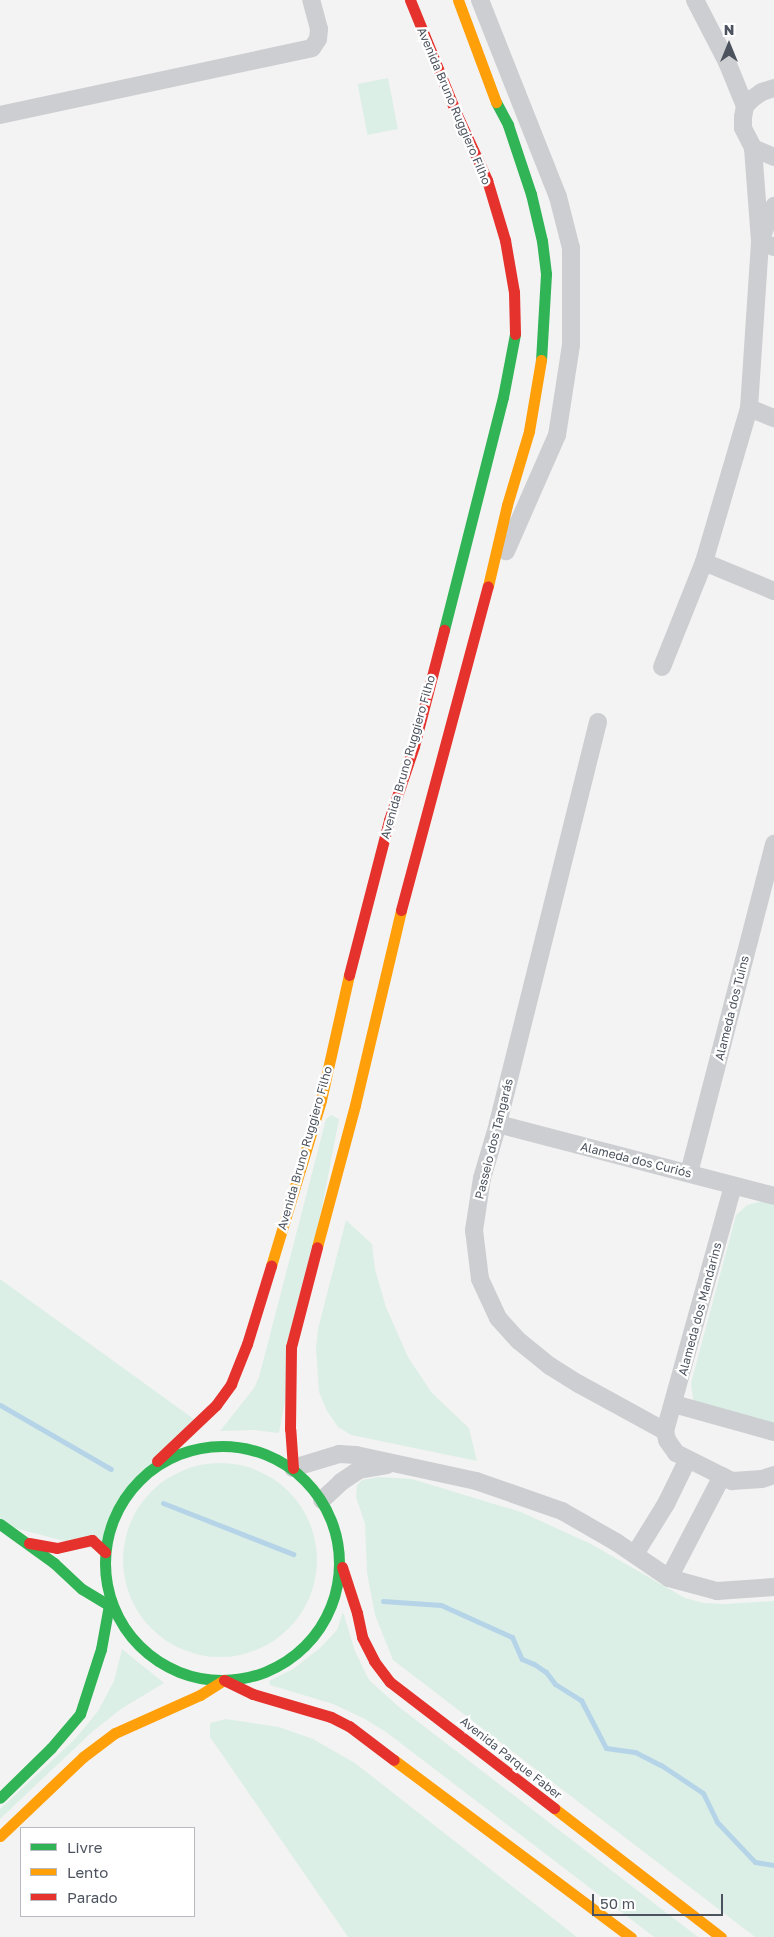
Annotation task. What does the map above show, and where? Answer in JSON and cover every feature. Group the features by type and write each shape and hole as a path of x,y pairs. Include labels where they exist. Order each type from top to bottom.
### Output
{"main road":[{"name":"Avenida Bruno Ruggiero Filho","path":"109,1604 105,1552 112,1522 123,1500 157,1461 216,1405 231,1384 240,1364 325,1100 361,924 389,820 414,746 514,348 516,318 514,292 505,240 487,180 462,113 410,0"},
{"path":"293,1468 290,1429 291,1347 409,874 486,595 505,513 529,431 543,349 546,274 542,241 531,194 508,125 494,100 458,0"},
{"path":"483,104 494,100"},
{"path":"0,1524 54,1563 82,1590 109,1604 132,1639 160,1662 192,1676 224,1680 244,1678 283,1664 314,1637 334,1602 339,1582 340,1561 335,1529 322,1500 293,1468 250,1449 222,1446 193,1450 157,1461"},
{"path":"22,1540 45,1547 57,1548 69,1547 92,1540 105,1552"},
{"name":"Avenida Parque Faber","path":"340,1561 357,1613 362,1637 374,1661 390,1682 721,1937"},
{"path":"0,1798 50,1748 80,1714 101,1649 109,1604"},
{"path":"0,1836 83,1757 115,1733 200,1695 224,1680"},
{"path":"224,1680 253,1694 331,1717 349,1726 631,1937"}],"street":[{"path":"0,115 312,48 318,39 319,29 311,0"},
{"path":"480,0 558,197 571,248 572,345 557,435 486,595"},
{"path":"695,0 727,62 745,106 744,128 753,148 767,244"},
{"path":"745,106 762,92 774,88"},
{"path":"753,148 774,157"},
{"path":"662,667 704,562 749,408 767,244 774,206"},
{"path":"749,408 774,418"},
{"path":"704,562 774,591"},
{"name":"Passeio dos Tangarás","path":"598,722 498,1124 482,1178 474,1230 480,1279 498,1318 519,1341 550,1366 611,1403 665,1431"},
{"name":"Alameda dos Tuins","path":"689,1173 774,844"},
{"name":"Alameda dos Curiós","path":"498,1124 774,1196"},
{"name":"Alameda dos Mandarins","path":"665,1431 733,1186"},
{"path":"674,1404 774,1432"},
{"path":"665,1431 667,1440 676,1453 687,1461 732,1481 762,1479 774,1475"},
{"path":"293,1468 339,1454 376,1458 476,1481 562,1511 635,1554 669,1578 717,1591 774,1587"},
{"path":"635,1554 666,1504 687,1461"},
{"path":"322,1500 341,1482 359,1470 397,1463"},
{"path":"669,1578 722,1476"}],"green space":[{"path":"388,78 398,129 367,135 358,84"},
{"path":"331,1115 339,1119 279,1433 254,1430 220,1431 254,1388 259,1377 326,1119"},
{"path":"763,1201 774,1204 774,1424 698,1405 693,1399 691,1383 736,1215 747,1205"},
{"path":"346,1220 372,1244 375,1269 386,1307 408,1357 432,1393 469,1428 477,1461 351,1435 338,1427 327,1411 319,1392 316,1349 318,1329"},
{"path":"0,1279 198,1422 157,1461 123,1500 112,1522 105,1552 0,1524"},
{"path":"230,1463 239,1464 266,1474 289,1491 301,1506 310,1523 316,1541 316,1579 310,1597 301,1614 289,1629 274,1641 257,1650 239,1656 210,1657 201,1656 174,1646 158,1635 145,1622 134,1606 124,1579 123,1550 124,1541 134,1514 145,1498 158,1485 174,1474 201,1464"},
{"path":"379,1477 412,1479 521,1512 591,1544 685,1598 704,1603 725,1604 774,1601 774,1937 755,1937 393,1660 375,1615 367,1573 365,1524 356,1497 357,1485 362,1480"},
{"path":"343,1612 355,1651 369,1680 399,1707 698,1937 654,1937 386,1732 363,1718 333,1704 270,1685 269,1681 293,1669 320,1648 337,1630"},
{"path":"122,1649 164,1683 121,1709 92,1732 0,1819 0,1809 75,1739 98,1711 114,1681"},
{"path":"226,1719 279,1727 313,1739 355,1763 577,1937 348,1937 210,1737 210,1723"}],"waterway":[{"path":"0,1405 111,1469"},
{"path":"163,1503 293,1554"},
{"path":"383,1601 441,1605 512,1637 522,1659 546,1672 555,1684 581,1700 606,1748 635,1752 661,1765 703,1793 717,1822 755,1862 774,1865"}],"traffic: fast":[{"path":"496,102 508,125 531,194 542,241 546,274 541,360"},
{"path":"444,630 503,397 515,334"},
{"path":"211,1446 233,1446 267,1455 287,1465 305,1480 320,1498 330,1518 337,1540 339,1563 337,1586 330,1608 320,1628 305,1646 287,1661 256,1675 233,1680 211,1680 188,1675 157,1661 131,1637 124,1628 110,1597 105,1574 105,1552 110,1529 124,1498 148,1472 157,1465 188,1451 211,1446"},
{"path":"0,1524 54,1563 82,1589 109,1605 101,1649 80,1714 51,1748 0,1798"}],"traffic: slow":[{"path":"458,0 496,102"},
{"path":"488,586 507,505 529,431 541,360"},
{"path":"317,1247 355,1105 401,910"},
{"path":"271,1266 321,1100 349,975"},
{"path":"0,1836 83,1757 115,1733 200,1695 224,1680"},
{"path":"394,1760 631,1937"},
{"path":"554,1808 721,1937"}],"traffic: jam":[{"path":"410,0 457,115 487,180 505,240 514,292 515,334"},
{"path":"401,910 488,586"},
{"path":"349,975 389,820 414,746 444,630"},
{"path":"293,1468 290,1429 291,1347 317,1247"},
{"path":"157,1461 216,1405 231,1384 247,1344 271,1266"},
{"path":"29,1543 57,1548 92,1540 105,1552"},
{"path":"342,1567 357,1613 362,1637 374,1661 390,1682 554,1808"},
{"path":"224,1680 253,1694 331,1717 349,1726 394,1760"}]}
